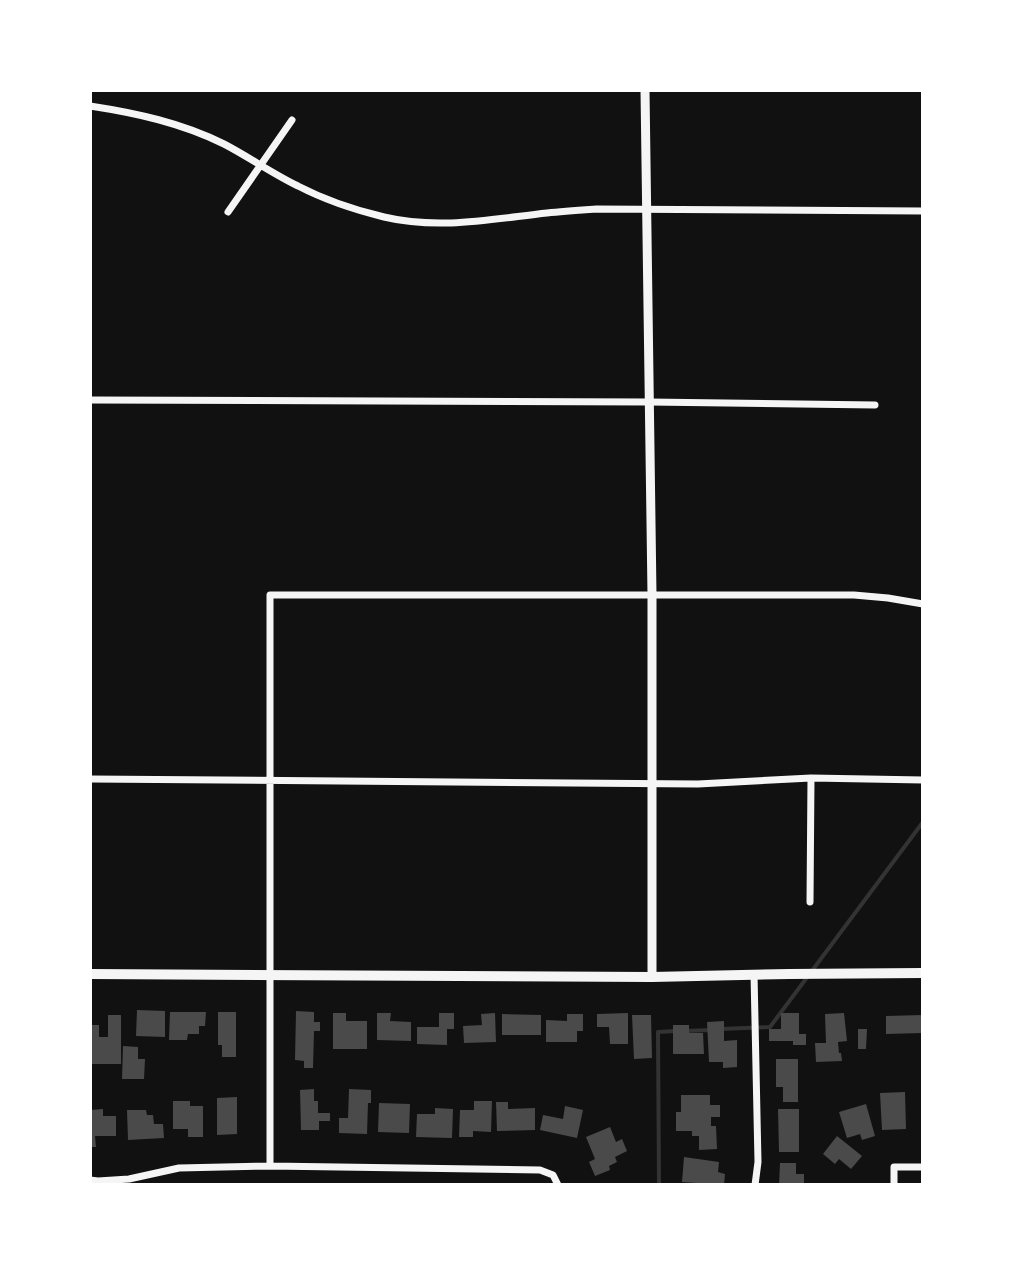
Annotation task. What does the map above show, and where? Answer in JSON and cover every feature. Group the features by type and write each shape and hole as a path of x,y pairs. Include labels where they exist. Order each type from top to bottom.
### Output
{"main road":[{"path":"90,974 652,977 923,973"}],"street":[{"path":"645,90 652,595 652,977"},
{"path":"90,106 133,112 179,125 223,143 299,187 348,207 387,218 422,223 460,224 596,209 923,211"},
{"path":"228,212 292,120"},
{"path":"90,400 875,405"},
{"path":"270,1166 270,595 854,595 923,604"},
{"path":"90,779 698,784 811,778 923,780"},
{"path":"810,902 811,778"},
{"path":"754,974 758,1162 755,1185"},
{"path":"90,1180 129,1179 179,1168 270,1166 540,1170 553,1175 558,1185"},
{"path":"894,1185 894,1167 923,1167"}],"building":[{"path":"137,1010 165,1011 165,1037 136,1036"},
{"path":"296,1011 314,1012 314,1022 320,1022 320,1031 314,1031 313,1068 304,1068 304,1061 295,1060"},
{"path":"170,1012 206,1012 205,1026 199,1026 199,1034 188,1034 187,1040 169,1040"},
{"path":"218,1012 236,1012 236,1057 222,1057 222,1045 218,1045"},
{"path":"333,1013 346,1013 346,1021 367,1021 367,1049 333,1049"},
{"path":"377,1013 391,1013 390,1021 411,1022 411,1041 377,1040"},
{"path":"439,1013 454,1013 454,1029 447,1029 447,1045 417,1044 417,1027 439,1027"},
{"path":"495,1013 496,1042 464,1043 463,1026 482,1025 481,1014"},
{"path":"628,1013 628,1044 610,1044 609,1027 597,1027 597,1014"},
{"path":"781,1013 799,1013 799,1034 806,1034 806,1045 793,1045 793,1041 769,1041 769,1029 781,1029"},
{"path":"844,1013 847,1041 838,1042 842,1061 816,1062 815,1043 826,1043 825,1014"},
{"path":"502,1014 541,1015 541,1035 502,1035"},
{"path":"567,1014 583,1014 583,1031 577,1031 577,1042 546,1042 546,1020 567,1021"},
{"path":"108,1015 121,1015 121,1064 90,1064 90,1025 99,1025 99,1037 108,1037"},
{"path":"632,1015 651,1015 652,1058 634,1059"},
{"path":"923,1015 923,1033 886,1034 886,1016"},
{"path":"724,1021 724,1041 737,1040 737,1067 723,1068 723,1062 709,1062 707,1022"},
{"path":"673,1025 689,1025 689,1033 703,1033 704,1054 673,1054"},
{"path":"858,1029 867,1029 866,1049 858,1049"},
{"path":"123,1046 138,1047 138,1059 145,1059 144,1079 122,1079"},
{"path":"776,1059 798,1059 798,1102 783,1102 783,1087 776,1087"},
{"path":"314,1089 318,1113 330,1113 330,1121 319,1121 319,1130 301,1130 300,1090"},
{"path":"349,1089 371,1090 367,1134 339,1133 339,1118 348,1118"},
{"path":"905,1092 906,1129 882,1130 880,1093"},
{"path":"681,1095 710,1095 710,1105 720,1105 720,1117 711,1117 711,1126 716,1126 717,1149 699,1150 699,1136 692,1136 692,1131 676,1131 676,1112 681,1112"},
{"path":"237,1097 237,1134 217,1135 217,1098"},
{"path":"173,1101 190,1101 190,1106 203,1106 203,1137 188,1137 188,1129 173,1129"},
{"path":"474,1101 492,1101 491,1132 473,1131 473,1137 459,1137 460,1110 474,1110"},
{"path":"496,1102 508,1102 508,1109 535,1108 535,1130 497,1131"},
{"path":"379,1103 410,1104 409,1133 378,1132"},
{"path":"866,1104 875,1136 862,1140 860,1134 847,1138 839,1112"},
{"path":"565,1106 583,1110 577,1138 540,1130 543,1115 563,1119"},
{"path":"435,1108 453,1109 452,1138 416,1137 417,1114 435,1114"},
{"path":"103,1109 103,1116 116,1116 116,1136 95,1136 96,1147 90,1147 90,1110"},
{"path":"778,1109 799,1109 799,1152 779,1152"},
{"path":"127,1110 146,1110 147,1115 153,1115 154,1124 163,1124 164,1138 128,1140"},
{"path":"610,1127 616,1142 622,1139 627,1151 615,1157 617,1162 609,1166 610,1170 595,1176 589,1162 595,1159 586,1137"},
{"path":"837,1136 862,1156 851,1169 839,1159 835,1164 823,1154"},
{"path":"684,1157 719,1162 718,1172 725,1174 724,1185 682,1182"},
{"path":"780,1163 796,1163 796,1174 804,1174 804,1185 779,1185"}],"waterway":[{"path":"720,1029 770,1027 923,822"},
{"path":"684,1031 712,1030"},
{"path":"659,1185 658,1032 676,1031"}]}
